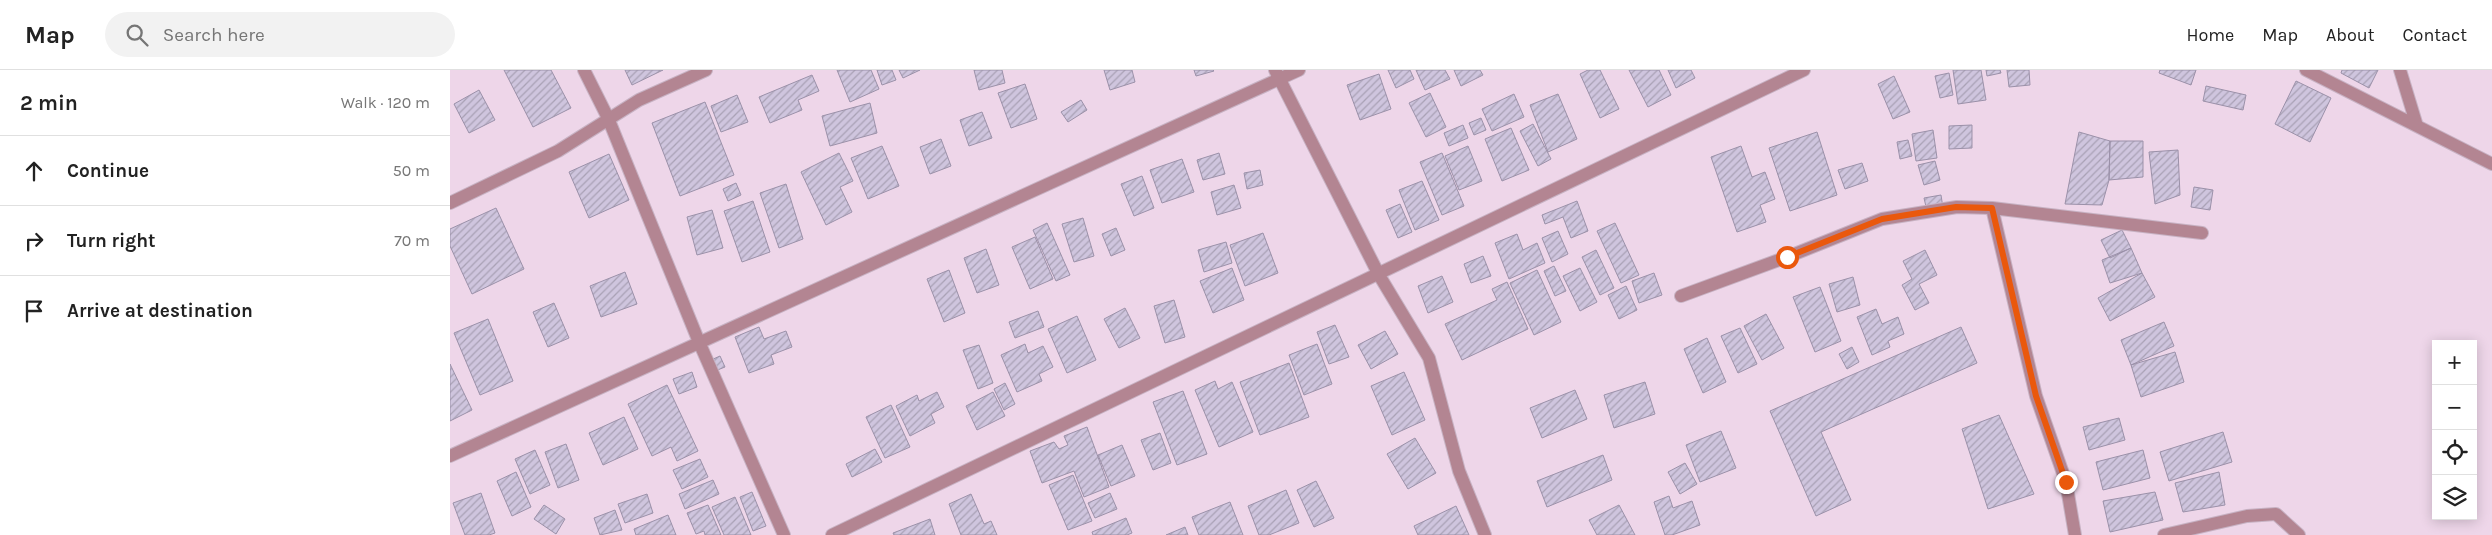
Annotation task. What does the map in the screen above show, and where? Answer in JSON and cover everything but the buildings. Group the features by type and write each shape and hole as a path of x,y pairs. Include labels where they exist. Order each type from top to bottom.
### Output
{"street":[{"path":"584,70 608,118 699,342 784,535"},
{"path":"450,203 558,151 639,100 706,70"},
{"path":"450,456 1278,74 1299,70"},
{"path":"832,535 1804,70"},
{"path":"2306,70 2492,164"},
{"path":"2400,70 2417,126"},
{"path":"1278,74 1379,274 1429,358 1459,471 1485,535"},
{"path":"1681,296 1787,257 1882,219 1956,207 1992,208 2202,233"},
{"path":"1992,208 2036,396 2066,482 2075,535"},
{"path":"2164,535 2247,516 2276,514 2299,535"}],"route":[{"path":"1787,257 1882,219 1956,207 1992,208 2011,298 2036,396 2066,482"}]}
